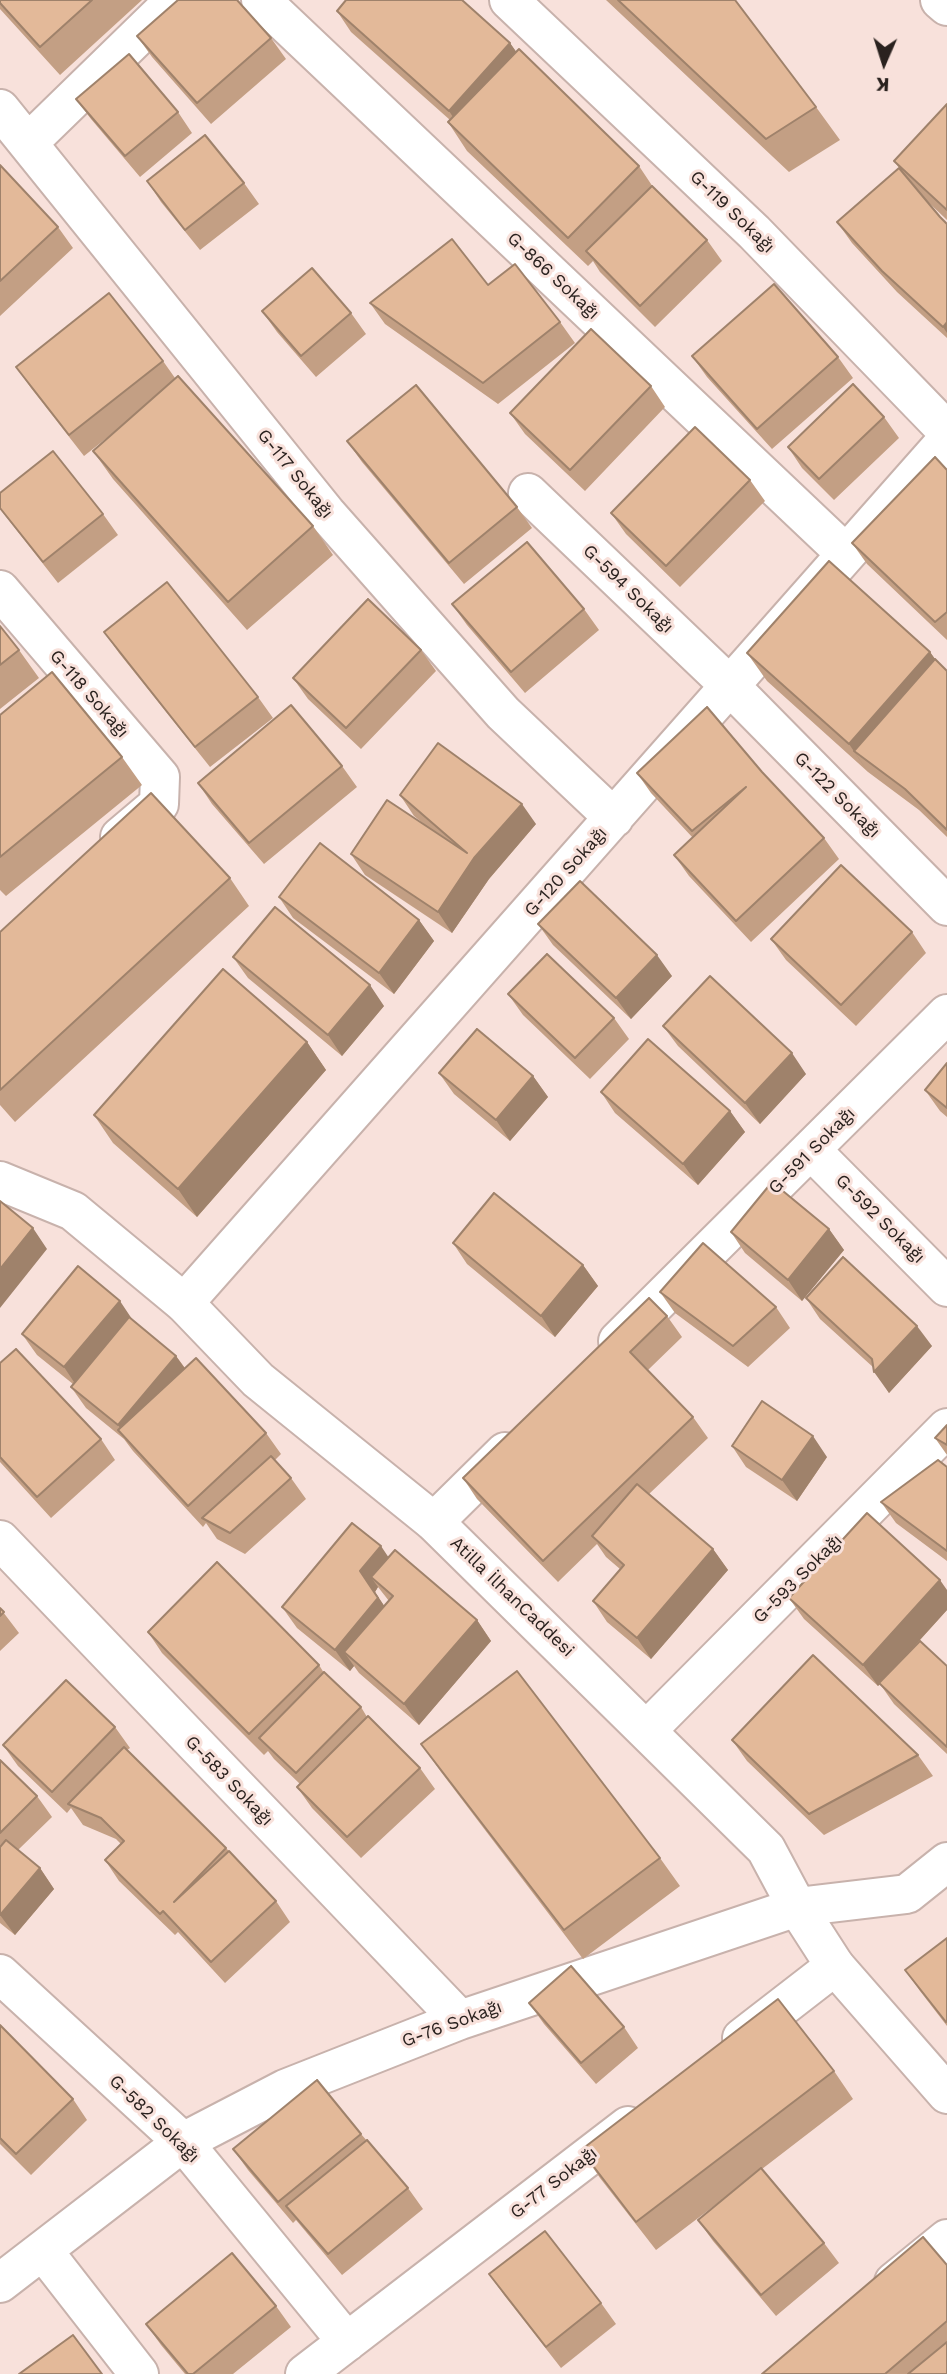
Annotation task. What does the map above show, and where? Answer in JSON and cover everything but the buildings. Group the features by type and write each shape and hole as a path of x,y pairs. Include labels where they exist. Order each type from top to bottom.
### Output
{"street":[{"path":"28,143 176,0"},
{"name":"G-866 Sokağı","path":"261,0 845,553"},
{"name":"G-119 Sokağı","path":"509,0 754,232 947,431"},
{"path":"940,0 947,6"},
{"name":"G-117 Sokağı","path":"0,109 326,513 503,713 614,818"},
{"name":"G-120 Sokağı","path":"184,1303 614,818 728,684 947,440"},
{"name":"G-594 Sokağı","path":"528,493 728,684"},
{"name":"G-118 Sokağı","path":"0,590 160,777 159,804 95,859"},
{"name":"G-122 Sokağı","path":"728,684 947,906"},
{"name":"G-591 Sokağı","path":"594,1366 947,1014"},
{"name":"G-592 Sokağı","path":"812,1151 947,1287"},
{"name":"Atilla İlhanCaddesi","path":"0,1181 73,1211 184,1303 258,1380 434,1522 648,1729 766,1849 797,1907 835,1966 947,2094"},
{"path":"434,1522 534,1424"},
{"name":"G-593 Sokağı","path":"648,1729 947,1428"},
{"name":"G-583 Sokağı","path":"0,1540 460,2020"},
{"name":"G-76 Sokağı","path":"0,2284 183,2142 285,2089 460,2020 797,1907 907,1894 947,1862"},
{"path":"713,2060 835,1966"},
{"name":"G-582 Sokağı","path":"0,1974 183,2142 347,2342"},
{"name":"G-77 Sokağı","path":"305,2374 658,2103"},
{"path":"864,2306 947,2239"},
{"path":"44,2252 139,2374"}]}
